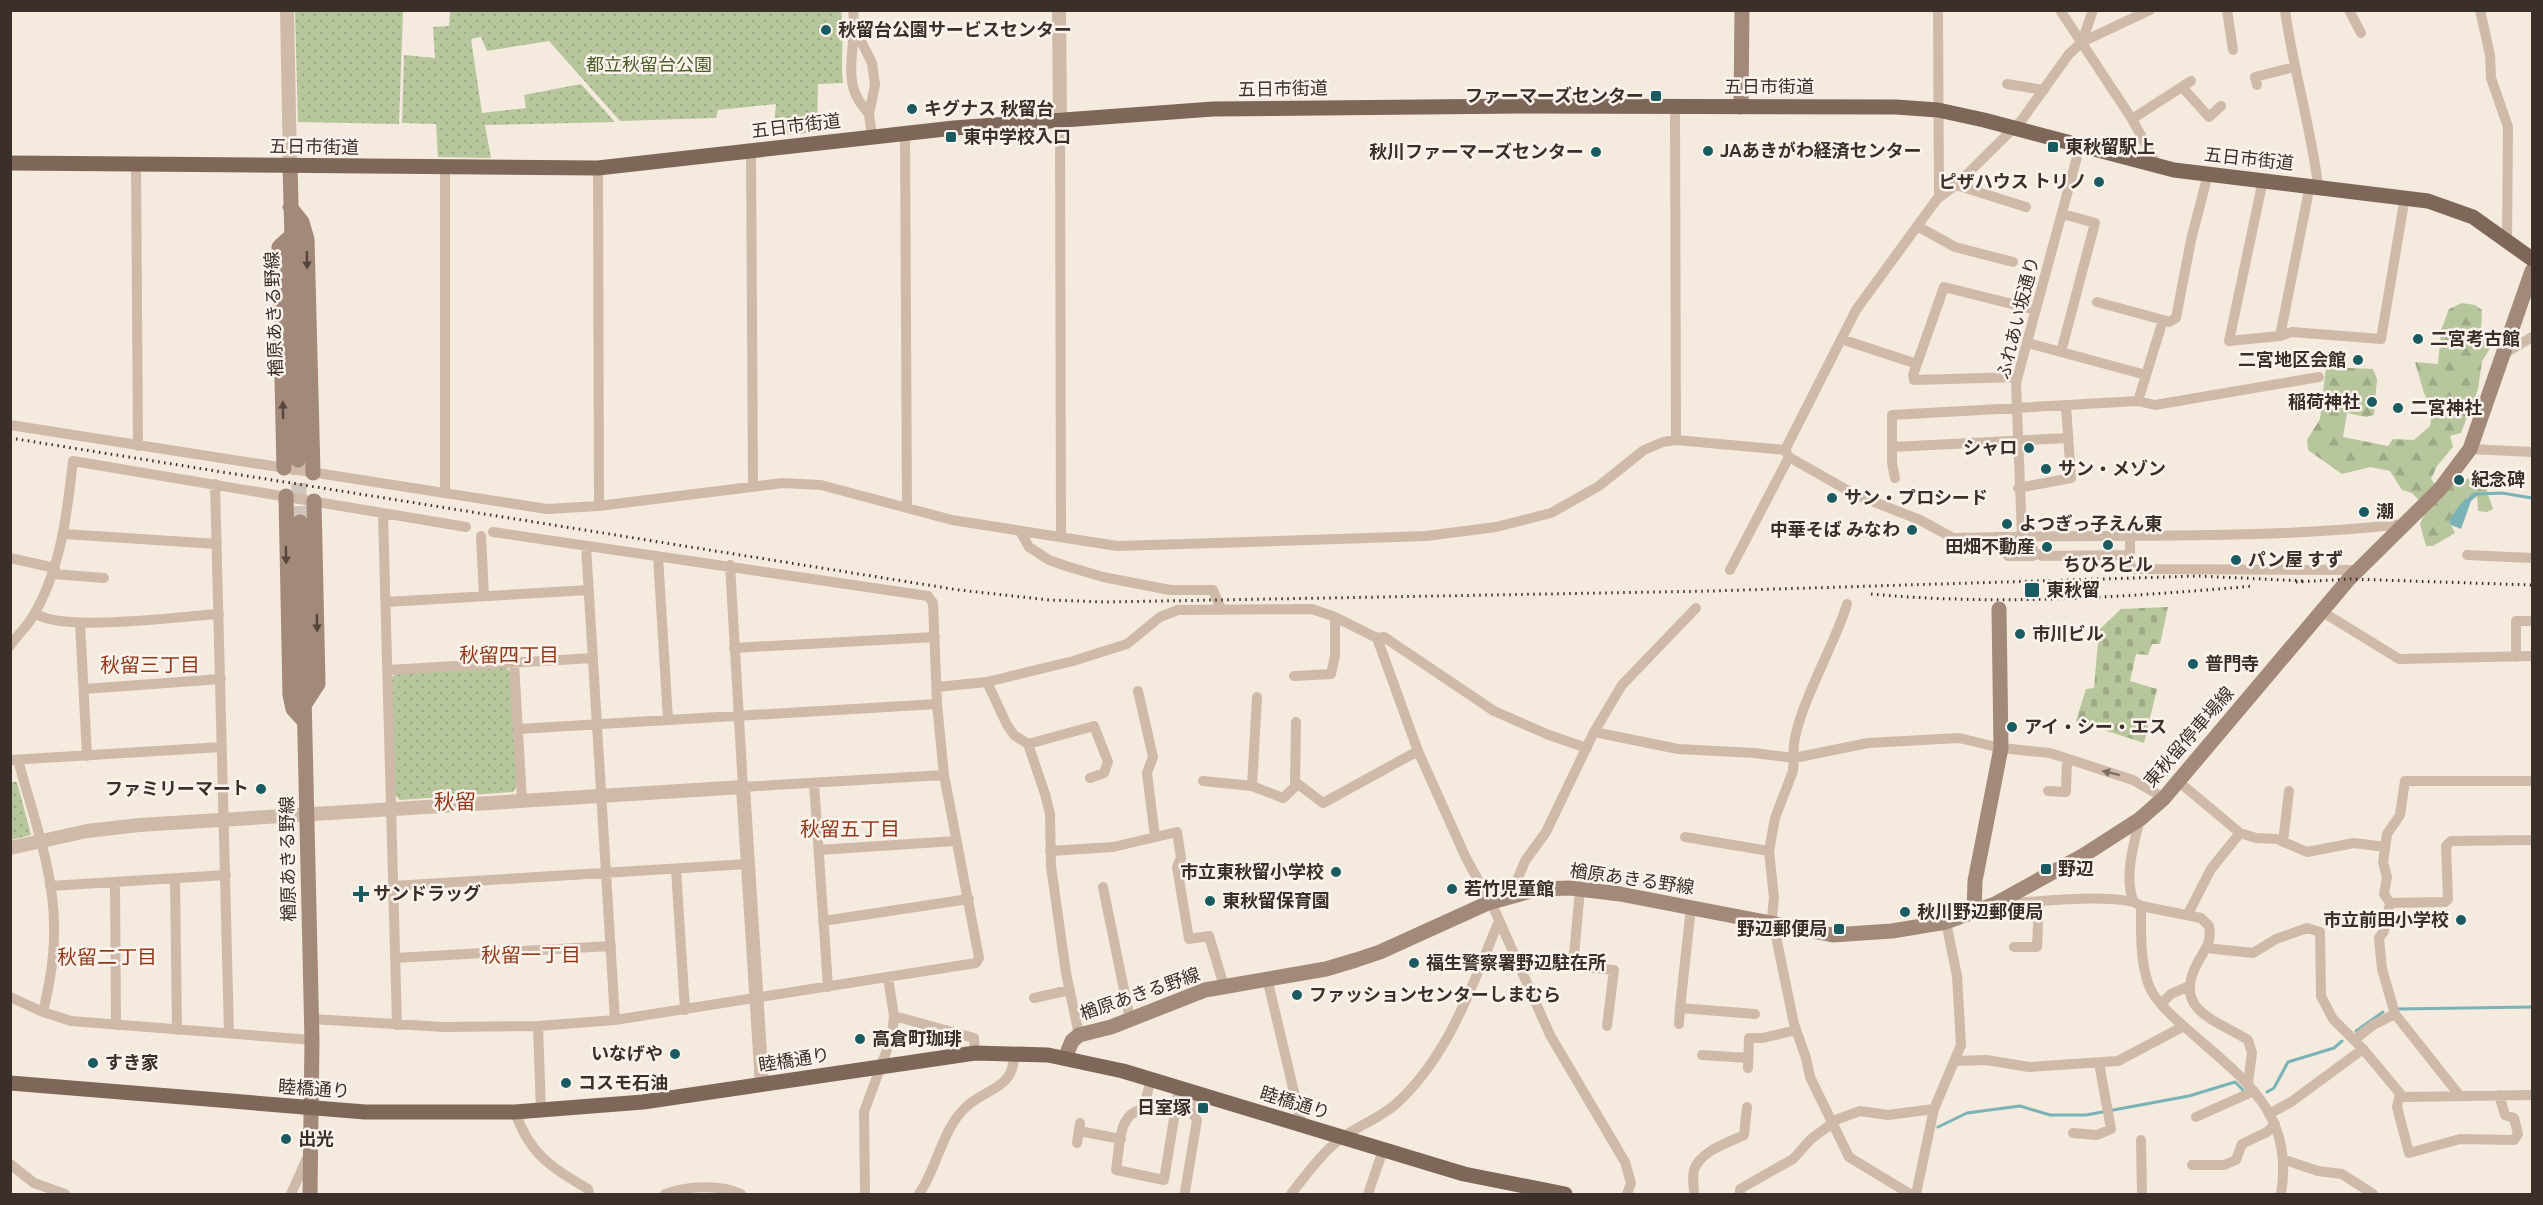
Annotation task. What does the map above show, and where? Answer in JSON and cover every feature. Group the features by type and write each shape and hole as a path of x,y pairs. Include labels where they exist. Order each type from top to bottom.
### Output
{"main road":[{"path":"1741,106 1742,10"},
{"name":"五日市街道","path":"10,163 598,168 905,133 1225,109 1896,107 1938,110 2158,167 2405,197 2450,207 2473,217 2532,259"},
{"name":"楢原あきる野線","path":"290,166 298,460"},
{"path":"290,207 302,222 307,239 313,473"},
{"path":"284,468 279,247 291,236"},
{"name":"東秋留停車場線","path":"1974,912 1995,904 2084,855 2140,819 2164,798 2321,611 2358,570 2440,489 2470,449 2532,271"},
{"path":"286,496 290,695 294,709 304,721"},
{"path":"305,704 318,684 314,501"},
{"name":"楢原あきる野線","path":"300,522 312,1019 313,1142 310,1194"},
{"path":"1974,912 1975,881 2001,748 1999,609"},
{"name":"楢原あきる野線","path":"1065,1058 1072,1041 1079,1035 1130,1019 1205,990 1326,969 1380,952 1488,903 1538,889 1580,889 1691,907 1773,924 1851,935 1946,922 1974,912"},
{"name":"睦橋通り","path":"10,1083 313,1108 420,1114 515,1112 643,1102 975,1053 1014,1053 1065,1058 1151,1080 1498,1183 1565,1194"}],"street":[{"path":"287,10 290,166"},
{"path":"853,10 856,30 851,67 855,94 869,114"},
{"path":"1059,10 1061,537"},
{"path":"1938,10 1940,197"},
{"path":"2060,10 2132,119 2158,167"},
{"path":"2082,42 2093,10"},
{"path":"1730,570 1841,339 1866,293 1940,197 1956,185 2013,128 2069,54 2082,42 2150,10"},
{"path":"2227,10 2234,50"},
{"path":"2280,336 2314,185 2313,140 2294,67 2286,10"},
{"path":"2349,10 2361,33"},
{"path":"2481,10 2490,55 2491,78 2508,127 2507,240"},
{"path":"856,30 872,63 875,85 869,114 872,137"},
{"path":"851,67 855,58 863,57 872,63"},
{"path":"2257,85 2254,77 2294,67"},
{"path":"2007,84 2044,90"},
{"path":"2132,119 2186,84 2209,117 2221,106"},
{"path":"855,94 862,98 869,97 873,93"},
{"path":"1675,106 1676,440"},
{"path":"905,133 907,508"},
{"name":"ふれあい坂通り","path":"2033,552 2018,488 2015,409 2018,377 2080,146"},
{"path":"751,151 753,486"},
{"path":"136,164 138,446"},
{"path":"445,168 445,493"},
{"path":"598,168 599,506"},
{"path":"2097,302 2169,322 2176,318 2191,240 2208,174"},
{"path":"2263,180 2229,341 2280,336 2292,332 2381,339 2405,197"},
{"path":"1956,185 2026,207"},
{"path":"2061,352 2095,223 2063,214"},
{"path":"1917,226 1954,246 2013,262"},
{"path":"2018,377 1914,380 1917,364 1944,287 2036,310"},
{"path":"2138,401 2163,320"},
{"path":"2502,355 2532,337"},
{"path":"1841,339 1917,364"},
{"path":"2028,343 2146,375"},
{"path":"1895,478 1892,415 2138,401 2155,405 2319,377"},
{"path":"2018,488 2071,478 2066,406"},
{"path":"10,425 547,509 599,506 753,486 809,483 952,520 1117,546 1426,536 1496,527 1551,513 1599,486 1644,450 1676,440 1787,453 1844,489 1920,520 1945,536 1953,538 2130,536 2356,529 2404,524"},
{"path":"1892,447 2068,438"},
{"path":"2470,449 2532,452"},
{"path":"10,646 35,613 54,571 64,534 73,461 466,527"},
{"path":"215,484 229,1034"},
{"path":"383,514 396,1025"},
{"path":"312,1019 396,1025 538,1026 615,1020 888,978 976,963 979,958 944,775 937,704 933,603 928,596 493,531"},
{"path":"1020,531 1029,547 1050,560 1103,577 1170,590 1213,590 1221,609"},
{"path":"64,534 217,544"},
{"path":"481,536 484,596"},
{"path":"2130,536 2130,569 2358,570"},
{"path":"2009,537 2008,556 2034,556 2033,552 2043,556 2130,555"},
{"path":"586,546 615,1020"},
{"path":"2467,555 2532,558"},
{"path":"658,556 668,720"},
{"path":"10,558 54,571 104,578"},
{"path":"730,565 762,1085"},
{"path":"386,602 589,590"},
{"path":"1847,604 1841,626 1800,715 1795,734 1793,771 1775,818 1769,851 1774,898 1773,924 1796,1030 1810,1077 1832,1123 1850,1157 1910,1194"},
{"path":"937,687 987,682 1073,661 1127,644 1160,617 1178,610 1312,609 1335,617 1377,638 1384,637 1494,711 1587,748"},
{"path":"1511,895 1525,861 1546,832 1594,732 1622,685 1696,609"},
{"path":"2321,611 2399,659 2532,656"},
{"path":"35,613 40,618 80,623 219,614"},
{"path":"1294,676 1331,674 1335,656 1335,617"},
{"path":"2516,657 2516,621 2532,621"},
{"path":"80,623 87,756"},
{"path":"734,648 935,637"},
{"path":"1377,638 1418,751 1488,903 1499,921 1550,1035 1625,1162 1631,1183 1627,1194"},
{"path":"388,670 593,658"},
{"path":"514,663 522,801"},
{"path":"84,688 220,679"},
{"path":"987,682 1007,725 1014,735 1028,744 1050,814 1050,851 1070,990 1079,1035"},
{"path":"1138,691 1154,757 1147,773 1155,837"},
{"path":"1252,786 1257,697"},
{"path":"518,729 937,704"},
{"path":"1295,786 1296,722"},
{"path":"1028,744 1094,726 1108,762 1104,773 1090,778"},
{"path":"1594,732 1678,749 1754,753 1794,758 1868,743 1959,738 2001,748 2050,753 2133,780 2164,798"},
{"path":"44,1012 53,955 51,886 14,760 222,747"},
{"path":"1203,781 1252,786 1283,798 1298,784 1323,803 1418,751"},
{"path":"2048,790 2066,792 2067,759"},
{"path":"10,848 97,830 224,820 944,775"},
{"path":"2460,1096 2395,1014 2382,969 2379,938 2384,931 2390,903 2384,894 2387,877 2383,862 2387,834 2400,814 2404,782 2532,781"},
{"path":"2179,782 2240,833 2283,842 2307,852 2354,843 2385,847"},
{"path":"814,783 828,987"},
{"path":"2283,842 2289,791"},
{"path":"2140,819 2132,852 2130,881 2137,903 2142,952 2149,985 2162,1003 2249,1091 2272,1119 2285,1160 2281,1194"},
{"path":"1050,851 1093,846 1113,847 1177,832 1181,858 1177,867 1189,939 1209,936 1224,986"},
{"path":"2188,914 2211,869 2240,833"},
{"path":"1685,837 1769,851"},
{"path":"2390,903 2445,902 2448,899 2446,846 2451,841 2532,840"},
{"path":"819,850 955,841"},
{"path":"393,886 748,864"},
{"path":"676,869 685,1010"},
{"path":"51,886 226,875"},
{"path":"175,879 177,1030"},
{"path":"115,883 116,1025"},
{"path":"1103,887 1130,1019"},
{"path":"1580,889 1573,966 1614,970 1607,1026"},
{"path":"824,921 969,899"},
{"path":"1995,904 2080,899 2137,903 2201,918 2210,926 2210,941 2189,978 2190,998 2200,1010 2248,1040 2252,1053 2249,1091"},
{"path":"2014,947 2037,947 2039,902"},
{"path":"1679,1024 1691,907"},
{"path":"1291,1194 1322,1154 1342,1138 1397,1103 1438,1055 1449,1036 1499,921"},
{"path":"1916,1194 1934,1109 1961,1045 1959,996 1946,922"},
{"path":"2206,948 2253,953 2276,939 2307,928 2320,932 2321,996 2333,1019 2363,1049 2400,1094 2406,1098 2532,1095"},
{"path":"395,958 610,946"},
{"path":"865,1194 864,1112 883,1066 892,1036 894,1016 888,978"},
{"path":"1267,978 1302,1126"},
{"path":"2162,1003 2170,994 2188,986"},
{"path":"1034,998 1070,990"},
{"path":"10,997 71,1021 312,1040"},
{"path":"1680,1008 1755,1014"},
{"path":"2354,1040 2373,1025 2395,1014"},
{"path":"894,1016 974,1038 975,1053"},
{"path":"538,1026 541,1111"},
{"path":"1956,1061 1990,1061 2029,1067 2118,1061 2184,1026"},
{"path":"1702,1055 1748,1063 1749,1038 1763,1038 1796,1030"},
{"path":"2192,1165 2224,1165 2236,1160 2242,1144 2267,1132 2272,1119 2291,1102 2363,1049"},
{"path":"919,1194 929,1180 955,1118 966,1106 1003,1084 1014,1066 1014,1053"},
{"path":"2073,1133 2097,1135 2111,1129 2099,1063"},
{"path":"1151,1080 1143,1109 1132,1111 1124,1120 1116,1170 1164,1180 1185,1090"},
{"path":"1185,1090 1190,1110 1197,1120 1185,1192"},
{"path":"2196,1117 2249,1091"},
{"path":"2400,1094 2397,1107 2409,1153 2460,1139 2514,1140 2518,1134 2514,1118 2505,1115 2499,1095"},
{"path":"1694,1194 1694,1171 1700,1160 1716,1148 1744,1135 1747,1107"},
{"path":"1740,1194 1740,1189 1793,1159 1811,1138 1832,1123 1860,1111 1888,1115 1934,1109"},
{"path":"515,1112 521,1128 547,1164 588,1189 589,1194"},
{"path":"1079,1132 1121,1139"},
{"path":"2141,1140 2142,1194"},
{"path":"291,1194 313,1142"},
{"path":"1368,1194 1383,1150"},
{"path":"2285,1160 2318,1171 2342,1174 2373,1194"},
{"path":"10,1164 34,1183 65,1194"},
{"path":"665,1194 678,1190 704,1189 741,1194"}],"green space":[{"path":"295,11 403,11 399,124 298,122"},
{"name":"都立秋留台公園","path":"450,11 841,11 843,83 818,84 817,132 773,136 776,104 718,110 716,118 620,121 549,41 487,51 481,37 471,39 482,113 526,108 524,95 581,84 615,122 485,125 491,158 438,157 436,124 402,123 404,55 435,58 433,27 449,26"},
{"name":"二宮神社","path":"2462,303 2475,305 2482,310 2481,333 2493,338 2493,344 2482,361 2478,389 2461,433 2450,436 2453,447 2437,466 2431,479 2442,493 2449,485 2473,477 2484,482 2493,509 2487,512 2478,511 2477,494 2467,497 2449,521 2455,533 2433,546 2426,546 2420,524 2427,508 2412,493 2402,490 2390,471 2370,467 2342,474 2308,450 2307,440 2320,419 2326,367 2373,369 2377,379 2374,415 2366,417 2347,413 2343,437 2388,446 2393,439 2414,440 2430,426 2433,409 2424,393 2415,362 2438,364 2441,330 2449,309"},
{"path":"2168,607 2160,644 2152,644 2148,655 2136,654 2130,681 2157,689 2144,743 2076,721 2086,689 2094,688 2099,630 2121,609"},
{"path":"505,667 511,672 517,787 513,792 400,800 395,795 391,679 396,673"},
{"path":"11,782 17,782 31,835 11,840"}],"water":[{"path":"2476,492 2478,495 2471,501 2461,529 2451,525 2449,521 2457,508"}],"waterway":[{"path":"2477,494 2502,493 2532,498"},
{"path":"2397,1009 2532,1007"},
{"path":"2356,1031 2383,1012"},
{"path":"2267,1092 2274,1088 2288,1062 2334,1048 2342,1041"},
{"path":"1938,1127 1967,1113 2020,1106 2050,1115 2086,1115 2189,1096 2235,1082 2245,1092"}],"tunnel":[{"path":"298,460 300,522"}],"railway":[{"path":"10,438 959,590 1049,600 1105,602 1712,591 2198,576 2305,581"},
{"path":"2296,582 2349,579 2532,585"},
{"path":"1871,594 1919,598 2063,599 2254,586"}],"place":[{"name":"秋留台公園サービスセンター","path":"826,30"},
{"name":"ファーマーズセンター","path":"1656,96"},
{"name":"キグナス 秋留台","path":"912,109"},
{"name":"東中学校入口","path":"951,137"},
{"name":"東秋留駅上","path":"2053,147"},
{"name":"JAあきがわ経済センター","path":"1708,151"},
{"name":"秋川ファーマーズセンター","path":"1596,152"},
{"name":"ピザハウス トリノ","path":"2099,182"},
{"name":"二宮考古館","path":"2418,339"},
{"name":"二宮地区会館","path":"2358,360"},
{"name":"稲荷神社","path":"2372,402"},
{"name":"二宮神社","path":"2398,408"},
{"name":"シャロ","path":"2029,448"},
{"name":"サン・メゾン","path":"2046,469"},
{"name":"紀念碑","path":"2459,480"},
{"name":"サン・プロシード","path":"1832,498"},
{"name":"潮","path":"2364,512"},
{"name":"よつぎっ⼦えん東","path":"2007,524"},
{"name":"中華そば みなわ","path":"1912,530"},
{"name":"ちひろビル","path":"2108,545"},
{"name":"田畑不動産","path":"2047,547"},
{"name":"パン屋 すず","path":"2236,560"},
{"name":"東秋留","path":"2032,590"},
{"name":"市川ビル","path":"2020,634"},
{"name":"普門寺","path":"2193,664"},
{"name":"アイ・シー・エス","path":"2012,727"},
{"name":"ファミリーマート","path":"261,789"},
{"name":"野辺","path":"2046,869"},
{"name":"市立東秋留小学校","path":"1336,872"},
{"name":"若竹児童館","path":"1452,889"},
{"name":"サンドラッグ","path":"361,894"},
{"name":"東秋留保育園","path":"1210,901"},
{"name":"秋川野辺郵便局","path":"1905,912"},
{"name":"市立前田小学校","path":"2461,920"},
{"name":"野辺郵便局","path":"1839,929"},
{"name":"福生警察署野辺駐在所","path":"1414,963"},
{"name":"ファッションセンターしまむら","path":"1297,995"},
{"name":"高倉町珈琲","path":"860,1039"},
{"name":"いなげや","path":"675,1054"},
{"name":"すき家","path":"93,1063"},
{"name":"コスモ石油","path":"566,1083"},
{"name":"日室塚","path":"1203,1108"},
{"name":"出光","path":"286,1139"}],"district":[{"name":"秋留四丁目","path":"509,655"},
{"name":"秋留三丁目","path":"150,665"},
{"name":"秋留","path":"455,802"},
{"name":"秋留五丁目","path":"850,829"},
{"name":"秋留一丁目","path":"531,955"},
{"name":"秋留二丁目","path":"107,957"}]}
